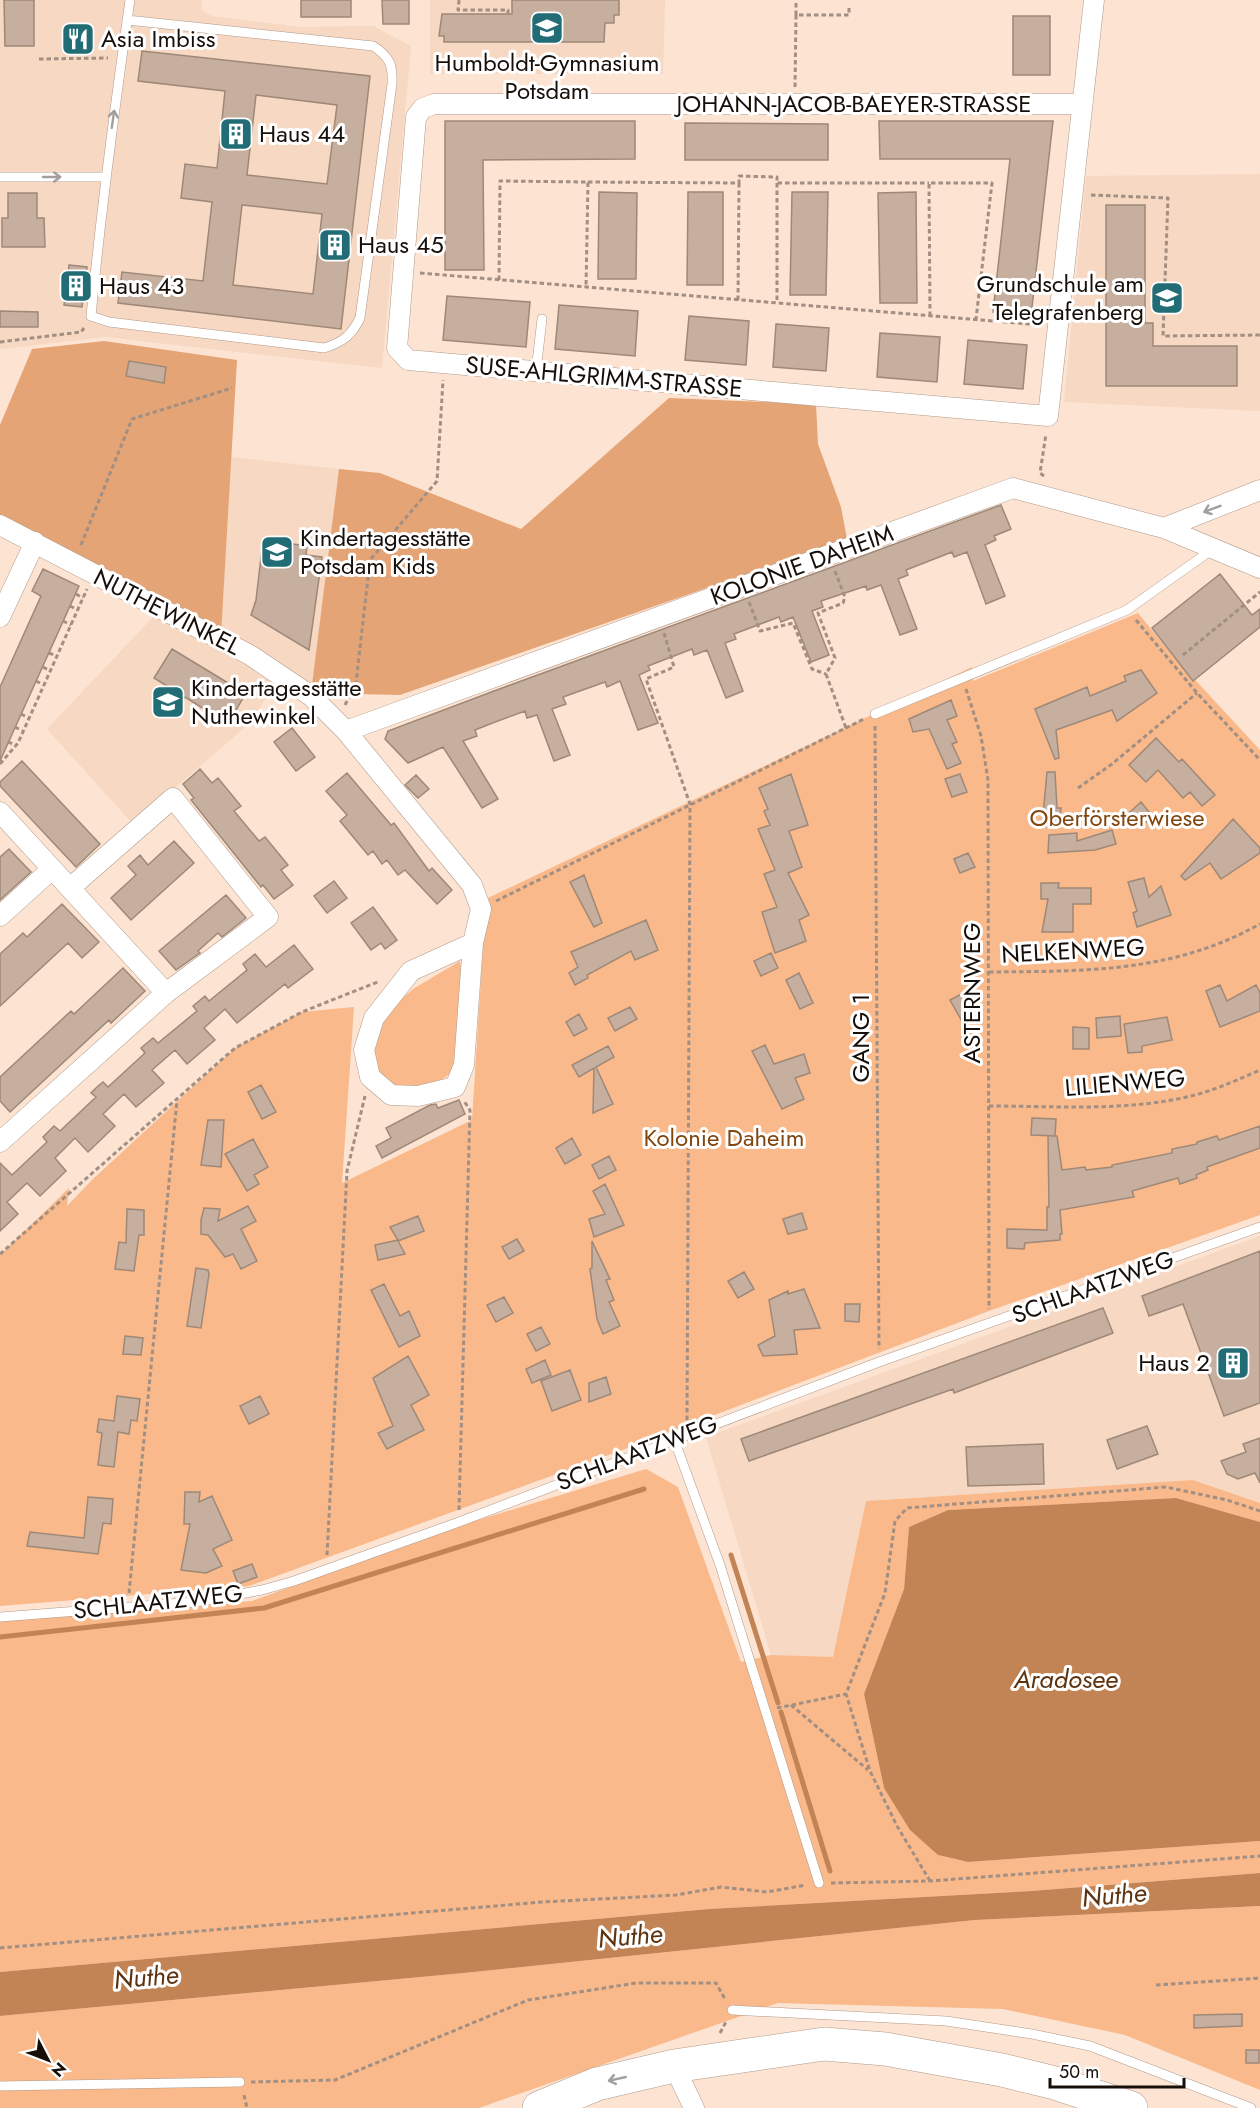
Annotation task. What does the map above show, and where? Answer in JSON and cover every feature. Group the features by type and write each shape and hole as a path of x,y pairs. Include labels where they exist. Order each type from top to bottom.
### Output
{"highway":[{"path":"538,2108 597,2084 674,2066 824,2044 885,2049 1002,2070 1131,2108"}],"street":[{"path":"1048,416 1094,0"},
{"name":"JOHANN-JACOB-BAEYER-STRASSE","path":"416,117 423,108 434,104 1081,104"},
{"name":"SUSE-AHLGRIMM-STRASSE","path":"416,117 397,348 408,360 1048,416"},
{"name":"KOLONIE DAHEIM","path":"341,726 658,617 1013,488 1164,528 1260,567"},
{"path":"1164,528 1260,490"},
{"name":"NUTHEWINKEL","path":"0,525 250,655 311,696 341,726 472,885 481,909"},
{"path":"0,617 34,542"},
{"path":"0,1142 166,993 268,917 173,798 70,888"},
{"path":"0,812 166,993"},
{"path":"0,916 52,868"},
{"path":"473,943 411,971 374,1018 364,1050 370,1077 391,1095 418,1096 455,1087 464,1065 473,943 481,909"},
{"path":"674,2066 694,2108"}],"lane":[{"path":"127,20 373,46 386,55 393,67 392,84 360,318 354,331 342,342 324,348 109,322 91,316 105,177 122,58 127,20 130,0"},
{"path":"0,177 105,177"},
{"path":"536,371 542,319"},
{"path":"875,714 1127,610 1215,547"},
{"name":"SCHLAATZWEG","path":"0,1617 229,1597 262,1590 459,1522 879,1362 1260,1227"},
{"path":"674,1439 720,1565 819,1883"},
{"path":"732,2010 946,2021 1032,2034 1090,2046 1251,2108"},
{"path":"0,2086 240,2082"}],"path":[{"path":"459,0 458,10 508,10 508,14"},
{"path":"795,104 796,0"},
{"path":"796,15 849,15 849,8"},
{"path":"39,59 122,58"},
{"path":"738,300 739,176 777,177 777,303"},
{"path":"499,280 500,181 739,183"},
{"path":"586,287 588,182"},
{"path":"777,183 992,183 976,319"},
{"path":"929,183 930,316"},
{"path":"1072,194 1168,198 1162,336 1260,335"},
{"path":"403,272 1057,326"},
{"path":"0,342 81,332 91,316"},
{"path":"341,726 356,683 370,560 436,481 444,363"},
{"path":"74,564 132,419 232,388"},
{"path":"1042,465 1048,416"},
{"path":"829,555 845,597 843,603 819,613 835,658 826,674 846,728"},
{"path":"0,764 16,746 94,574"},
{"path":"743,586 760,631 793,623 812,669 826,674"},
{"path":"1183,655 1260,592"},
{"path":"76,594 83,598"},
{"path":"70,606 78,610"},
{"path":"1127,610 1197,693 1260,760"},
{"path":"658,617 674,666 646,679 690,804 687,1434"},
{"path":"63,621 71,625"},
{"path":"49,653 57,656"},
{"path":"43,667 50,671"},
{"name":"ASTERNWEG","path":"962,678 981,736 988,780 989,1311"},
{"path":"36,681 44,685"},
{"path":"1078,788 1112,764 1197,693"},
{"path":"21,714 29,718"},
{"path":"481,909 875,714"},
{"name":"GANG 1","path":"875,714 879,1362"},
{"path":"15,727 23,731"},
{"path":"8,742 16,746"},
{"name":"NELKENWEG","path":"989,972 1085,971 1150,965 1213,947 1260,924"},
{"path":"0,1254 236,1048 337,996 411,971"},
{"name":"LILIENWEG","path":"989,1106 1120,1105 1157,1102 1195,1095 1260,1070"},
{"path":"326,1569 347,1171 370,1077"},
{"path":"455,1087 470,1110 459,1522"},
{"path":"128,1607 177,1100"},
{"path":"930,1881 897,1826 870,1771 846,1694 885,1593 895,1521 907,1508 1166,1487 1227,1500 1260,1512"},
{"path":"765,1710 846,1694"},
{"path":"791,1705 870,1771"},
{"path":"0,1948 542,1902 667,1896 721,1887 767,1892 819,1883 930,1881 1260,1856"},
{"path":"1156,1985 1260,1978"},
{"path":"240,2082 335,2080 528,2000 636,1983 716,1983 732,2010"}],"shaded area":[{"path":"0,0 202,0 201,10 212,16 301,27 373,26 411,46 382,368 105,337 0,349"},
{"name":"Humboldt-Gymnasium Potsdam","path":"430,0 665,0 663,74 430,74"},
{"name":"Grundschule am Telegrafenberg","path":"1260,174 1260,411 1064,402 1086,176"},
{"path":"104,341 237,360 221,635 0,523 0,425 32,349"},
{"path":"669,398 816,404 818,444 841,507 847,539 400,695 311,693 339,469 380,473 521,529"},
{"name":"Kindertagesstätte Potsdam Kids","path":"231,457 339,469 311,693 221,635"},
{"name":"Kindertagesstätte Nuthewinkel","path":"155,615 276,682 250,723 133,824 47,729"},
{"path":"1260,1236 1260,1503 1193,1480 866,1501 833,1658 771,1655 706,1437"}],"green space":[{"name":"Kolonie Daheim","path":"1138,613 1174,657 1260,750 1260,1215 989,1311 625,1449 249,1586 0,1606 0,1255 69,1188 67,1206 93,1179 235,1048 302,1012 354,1007 342,1183 472,1120 486,899 972,667 973,681"},
{"path":"460,961 463,1021 462,1037 455,1066 448,1075 437,1082 399,1089 378,1072 372,1050 383,1016 413,989"},
{"path":"646,1469 678,1487 741,1662 771,1655 833,1657 866,1501 1193,1480 1260,1503 1260,1522 1176,1498 948,1510 909,1527 904,1589 864,1694 884,1788 938,1855 968,1862 1260,1841 1260,1873 1031,1891 709,1909 0,1972 0,1621 252,1601 455,1527"},
{"path":"1260,1906 1260,2090 1125,2035 1003,2009 778,2003 479,2108 0,2108 0,2016 464,1973 975,1920"}],"water":[{"name":"Aradosee","path":"1176,1498 1260,1522 1260,1841 968,1862 938,1855 910,1830 884,1788 864,1694 904,1589 909,1527 948,1510"},
{"name":"Nuthe","path":"1260,1873 1260,1906 975,1920 464,1973 0,2016 0,1972 709,1909 1031,1891"}],"building":[{"path":"4,0 34,0 34,46 5,46"},
{"path":"301,0 351,0 351,17 301,17"},
{"path":"382,0 409,0 409,24 383,24"},
{"path":"512,0 619,0 619,15 614,15 614,23 605,23 604,42 444,42 444,36 439,36 442,14 512,14"},
{"path":"1013,16 1050,16 1050,75 1013,75"},
{"path":"142,51 370,76 341,329 118,303 122,272 203,281 212,202 181,198 185,164 217,168 225,91 138,81","holes":["256,95 337,105 327,184 247,175","242,205 322,214 313,294 233,285"]},
{"path":"445,121 635,121 635,159 483,160 484,270 445,270"},
{"path":"879,121 1053,121 1031,316 993,312 1010,159 880,159"},
{"path":"685,123 828,124 828,160 685,160"},
{"path":"599,192 637,193 636,279 598,279"},
{"path":"688,192 723,192 723,285 687,285"},
{"path":"792,192 828,192 826,295 790,295"},
{"path":"916,192 917,303 880,303 878,193"},
{"path":"8,193 37,193 37,218 44,218 45,247 2,247 2,218 8,218"},
{"name":"Grundschule am Telegrafenberg","path":"1106,205 1145,205 1145,323 1153,323 1153,346 1237,346 1237,386 1106,386"},
{"name":"Haus 43","path":"69,265 87,267 82,307 64,305"},
{"path":"447,296 530,302 526,347 443,340"},
{"path":"559,305 638,311 635,356 555,349"},
{"path":"0,311 38,312 38,327 0,327"},
{"path":"689,316 749,321 746,365 685,360"},
{"path":"776,324 829,328 826,371 773,367"},
{"path":"880,333 940,337 937,382 877,377"},
{"path":"968,340 1027,345 1023,389 964,384"},
{"path":"129,361 166,367 164,383 126,376"},
{"path":"1001,505 1011,529 994,536 996,540 985,545 1005,596 986,604 967,552 954,557 952,552 906,570 908,575 898,579 917,629 900,635 881,585 867,590 866,586 821,601 823,607 812,611 829,655 811,662 793,617 781,622 779,617 734,634 736,639 725,643 743,691 726,698 707,650 694,655 692,649 648,666 650,670 639,675 658,723 638,730 620,681 607,687 605,682 563,697 566,704 552,709 570,755 554,761 537,715 527,718 525,711 475,730 477,736 463,741 498,799 482,808 443,747 408,763 385,739 388,731"},
{"path":"263,540 307,546 306,555 322,557 309,650 251,615 256,600"},
{"path":"43,569 79,586 0,761 0,687 41,596 32,591"},
{"path":"1220,574 1252,615 1260,609 1260,627 1193,681 1152,628"},
{"path":"172,649 243,692 243,698 228,724 185,697 183,700 165,689 167,686 154,678"},
{"path":"1141,670 1157,693 1117,721 1112,710 1056,730 1059,758 1055,759 1035,709 1087,687 1090,696 1126,681 1124,676"},
{"path":"951,700 957,716 947,720 957,742 952,744 961,763 947,769 929,729 913,732 909,719"},
{"path":"292,728 315,757 296,771 274,742"},
{"path":"1156,738 1179,762 1182,759 1215,795 1202,806 1190,792 1183,798 1158,770 1146,782 1129,765"},
{"path":"22,761 100,844 76,867 0,786 0,782"},
{"path":"200,769 212,783 218,778 241,806 234,811 259,841 265,837 288,865 281,870 293,885 274,899 263,885 261,887 191,800 194,798 183,784"},
{"path":"1047,772 1055,772 1057,808 1061,808 1059,828 1042,826"},
{"path":"347,773 391,825 394,823 429,871 432,868 452,890 437,904 405,870 398,875 387,860 382,864 373,851 368,855 340,821 347,815 326,791"},
{"path":"791,774 808,825 789,831 802,867 788,873 809,915 799,920 806,941 775,953 762,912 777,907 764,874 775,870 758,829 770,825 764,811 768,809 759,788"},
{"path":"960,774 967,792 952,797 945,779"},
{"path":"416,775 429,789 418,798 405,785"},
{"path":"1141,802 1153,817 1141,826 1130,812"},
{"path":"1233,819 1260,848 1260,853 1221,879 1210,863 1185,880 1181,876"},
{"path":"1112,830 1116,844 1095,850 1048,853 1049,835 1077,833 1077,841"},
{"path":"174,841 194,863 131,920 111,898 136,875 128,866 140,855 148,865"},
{"path":"9,849 31,872 0,900 0,857"},
{"path":"968,853 975,867 960,873 954,859"},
{"path":"584,875 602,923 594,927 570,882"},
{"path":"1144,878 1149,897 1161,886 1171,915 1137,927 1133,913 1137,911 1128,882"},
{"path":"334,881 347,898 327,913 314,896"},
{"path":"1041,883 1059,883 1058,888 1091,888 1091,904 1073,904 1073,932 1042,932 1048,899 1041,899"},
{"path":"226,895 246,918 222,937 218,933 198,951 200,953 176,970 159,951"},
{"path":"62,904 99,942 82,958 68,943 0,1006 0,954 23,933 27,937"},
{"path":"373,907 397,940 385,949 381,943 371,950 351,923"},
{"path":"646,920 658,950 635,960 631,951 587,975 588,978 575,985 569,973 578,967 571,952"},
{"path":"294,945 313,969 288,988 285,984 237,1023 225,1009 204,1028 215,1040 187,1064 175,1050 152,1070 164,1083 136,1107 124,1094 103,1114 115,1126 88,1152 75,1138 55,1158 66,1171 40,1196 27,1183 7,1202 18,1214 0,1231 0,1163 12,1175 47,1142 43,1137 54,1126 60,1131 96,1097 91,1093 97,1087 103,1082 108,1087 145,1053 141,1048 153,1038 158,1043 197,1011 193,1006 205,996 209,1001 247,970 243,964 255,954 266,967"},
{"path":"771,953 778,968 761,976 754,961"},
{"path":"123,968 145,991 111,1023 109,1020 10,1112 0,1101 0,1077 71,1011 74,1014"},
{"path":"799,973 813,1003 800,1009 786,980"},
{"path":"1220,985 1227,1001 1256,985 1260,993 1260,1011 1220,1027 1206,991"},
{"path":"967,991 979,1016 963,1023 950,1000"},
{"path":"630,1007 637,1019 615,1031 608,1018"},
{"path":"579,1014 587,1029 574,1036 566,1022"},
{"path":"1120,1016 1121,1036 1097,1038 1096,1018"},
{"path":"1167,1017 1172,1040 1142,1046 1142,1052 1128,1053 1124,1024"},
{"path":"1073,1027 1089,1028 1089,1049 1073,1049"},
{"path":"765,1045 774,1064 804,1054 810,1073 795,1078 804,1099 782,1109 752,1051"},
{"path":"608,1046 614,1057 596,1067 613,1104 593,1113 594,1068 579,1077 572,1065"},
{"path":"261,1085 276,1112 262,1119 248,1092"},
{"path":"459,1100 465,1114 382,1158 376,1146 391,1138 386,1128 430,1105 436,1104 438,1108"},
{"path":"1032,1118 1056,1119 1055,1136 1031,1135"},
{"path":"208,1120 224,1120 221,1167 201,1165"},
{"path":"1260,1126 1260,1148 1207,1167 1208,1170 1196,1175 1197,1178 1180,1184 1178,1178 1132,1191 1134,1197 1060,1210 1062,1234 1060,1234 1060,1240 1025,1243 1024,1249 1007,1248 1007,1229 1047,1230 1048,1136 1057,1136 1062,1170 1085,1167 1086,1170 1112,1167 1112,1165 1172,1153 1172,1149 1197,1144 1197,1142 1217,1136 1219,1140"},
{"path":"572,1138 581,1155 565,1164 556,1148"},
{"path":"253,1139 268,1167 254,1175 259,1184 247,1191 225,1154"},
{"path":"609,1156 616,1170 599,1179 592,1165"},
{"path":"605,1184 624,1225 594,1237 589,1219 605,1214 593,1191"},
{"path":"248,1206 256,1221 241,1229 257,1261 241,1269 233,1254 225,1257 208,1235 201,1234 201,1220 204,1208 220,1209 218,1221"},
{"path":"127,1209 144,1210 144,1235 139,1235 134,1271 115,1269 119,1242 126,1243"},
{"path":"802,1213 807,1229 788,1234 783,1219"},
{"path":"418,1216 424,1231 398,1241 405,1254 378,1260 375,1245 398,1240 390,1227"},
{"path":"517,1239 524,1251 509,1259 502,1247"},
{"path":"592,1241 610,1279 606,1280 614,1300 609,1302 620,1326 603,1334 597,1319 590,1269 592,1268"},
{"path":"1260,1251 1260,1403 1224,1416 1183,1304 1149,1316 1142,1296"},
{"path":"196,1268 208,1270 209,1274 201,1328 187,1326"},
{"path":"744,1272 754,1289 738,1298 728,1281"},
{"path":"384,1284 400,1316 409,1311 420,1336 399,1347 371,1290"},
{"path":"804,1289 820,1328 794,1330 797,1354 763,1356 758,1345 775,1336 769,1300 788,1291 788,1294"},
{"path":"504,1297 513,1313 496,1322 487,1305"},
{"path":"845,1304 860,1304 859,1322 845,1321"},
{"path":"1103,1308 1113,1333 954,1393 953,1389 749,1461 741,1439"},
{"path":"541,1327 550,1344 536,1351 527,1334"},
{"path":"125,1336 143,1338 141,1355 123,1354"},
{"path":"408,1356 429,1395 411,1405 424,1430 387,1449 378,1433 393,1426 373,1378"},
{"path":"545,1360 551,1375 532,1383 526,1369"},
{"path":"570,1370 581,1400 552,1411 541,1381"},
{"path":"606,1377 611,1394 589,1402 589,1383"},
{"path":"117,1396 140,1399 137,1421 131,1420 129,1434 118,1432 114,1467 98,1465 102,1433 97,1432 99,1419 114,1421"},
{"path":"260,1396 269,1414 249,1424 240,1406"},
{"path":"1147,1426 1158,1454 1117,1469 1107,1440"},
{"path":"1260,1438 1260,1483 1255,1473 1238,1479 1227,1474 1221,1461 1246,1452 1243,1444"},
{"path":"1043,1444 1044,1484 968,1486 966,1447"},
{"path":"185,1492 200,1492 199,1502 212,1496 232,1540 213,1549 222,1566 206,1573 181,1570 190,1524 184,1524"},
{"path":"88,1497 113,1499 111,1524 103,1523 98,1554 27,1546 30,1532 84,1538"},
{"path":"252,1564 257,1577 238,1584 233,1571"},
{"path":"1242,2014 1242,2026 1194,2028 1194,2015"},
{"path":"1246,2050 1259,2050 1259,2063 1246,2063"}],"waterway":[{"path":"0,1637 264,1608 644,1489"},
{"path":"731,1555 778,1703"},
{"path":"781,1712 830,1871"}],"place":[{"name":"Humboldt-Gymnasium Potsdam","path":"547,28"},
{"name":"Asia Imbiss","path":"78,39"},
{"name":"Haus 44","path":"236,134"},
{"name":"Haus 45","path":"335,245"},
{"name":"Haus 43","path":"76,286"},
{"name":"Grundschule am Telegrafenberg","path":"1167,298"},
{"name":"Kindertagesstätte Potsdam Kids","path":"277,552"},
{"name":"Kindertagesstätte Nuthewinkel","path":"168,702"},
{"name":"Haus 2","path":"1233,1363"}],"park label":[{"name":"Oberförsterwiese","path":"1117,818"}]}
